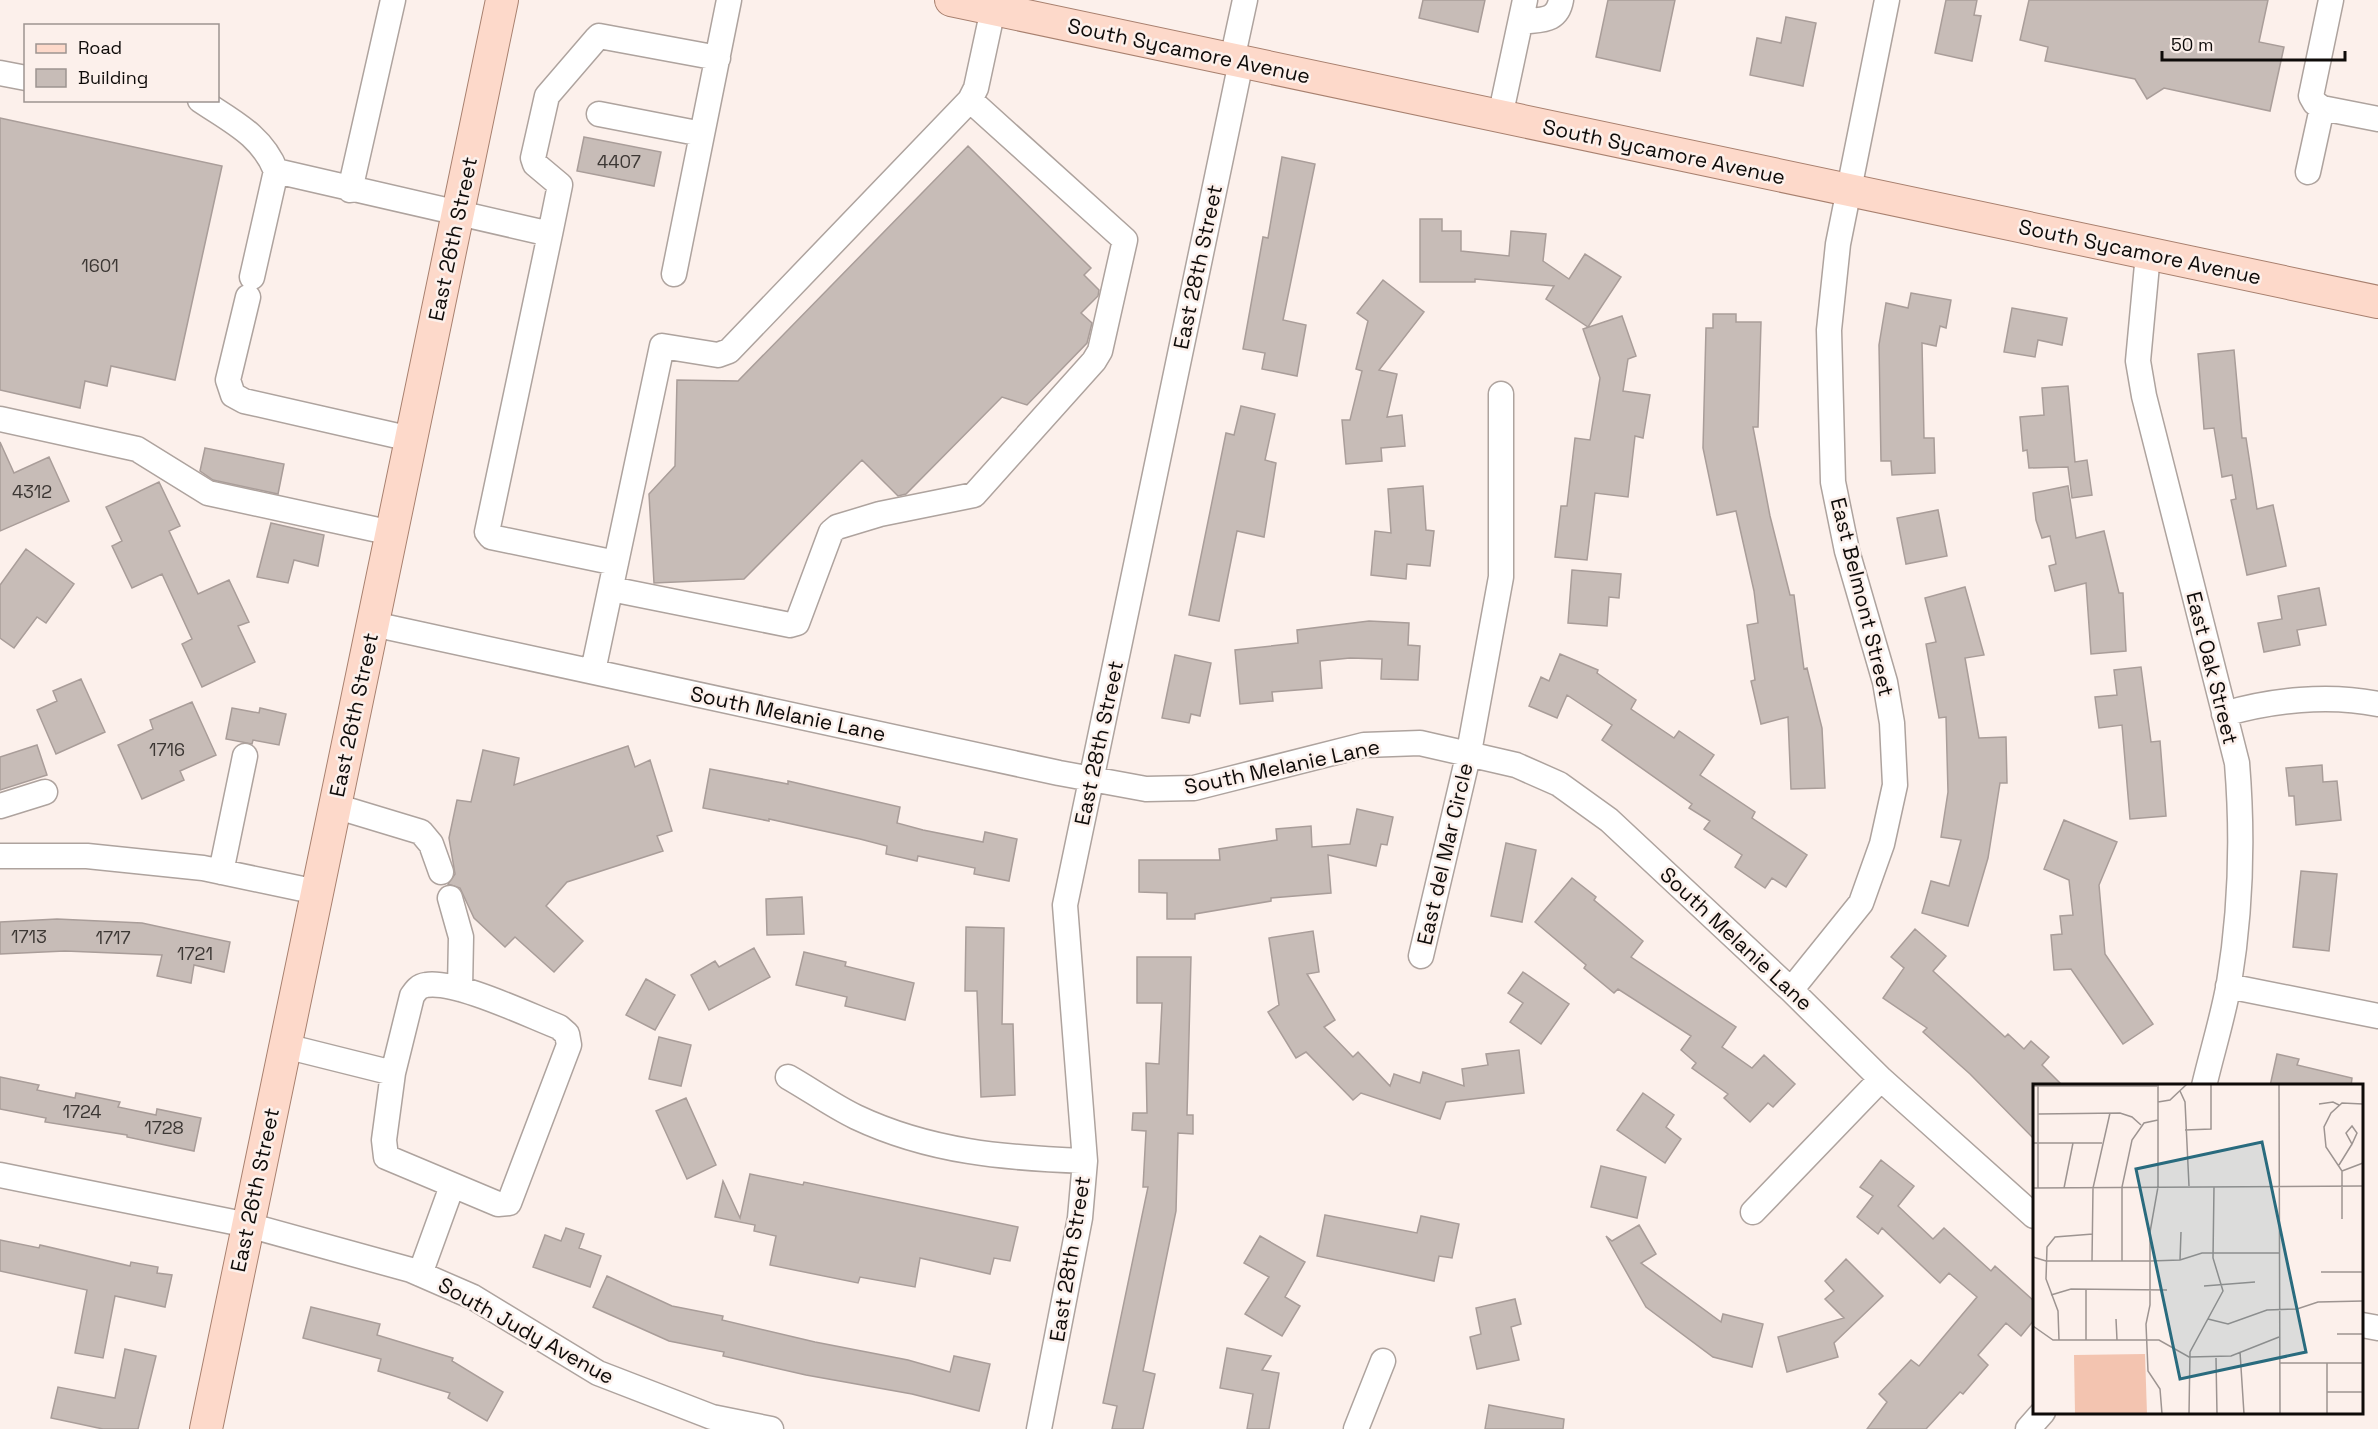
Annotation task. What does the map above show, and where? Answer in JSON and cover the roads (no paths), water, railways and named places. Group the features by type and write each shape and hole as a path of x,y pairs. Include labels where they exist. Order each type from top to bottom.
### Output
{"main road":[{"name":"East 26th Street","path":"206,1429 502,0"},
{"name":"South Sycamore Avenue","path":"974,4 2378,302"}],"street":[{"path":"350,190 393,0"},
{"path":"674,274 729,0"},
{"name":"East 28th Street","path":"1039,1429 1080,1218 1085,1161 1065,905 1237,61 1245,0"},
{"path":"1500,117 1523,11 1554,16 1559,10 1561,0"},
{"name":"East Belmont Street","path":"1791,990 1861,903 1882,844 1895,785 1892,723 1885,682 1847,551 1833,482 1829,330 1838,244 1887,0"},
{"path":"2331,0 2311,96 2315,104 2322,108 2378,119"},
{"path":"593,671 662,346 718,355 729,351 970,100 976,88 974,4"},
{"path":"616,563 491,537 486,532 560,185 535,164 533,158 550,91 599,36 718,58"},
{"path":"0,73 24,78"},
{"path":"610,589 790,625 797,623 831,532 837,527 880,514 974,495 1094,361 1100,351 1125,240 970,100"},
{"path":"203,102 257,139 268,151 276,171 228,380 233,395 244,400 411,439"},
{"path":"2308,172 2322,108"},
{"path":"599,114 702,134"},
{"path":"276,171 350,190 550,234"},
{"name":"East Oak Street","path":"2148,254 2138,361 2144,396 2237,764 2242,820 2236,936 2228,986 2204,1084"},
{"name":"East del Mar Circle","path":"1421,956 1469,752 1501,577 1501,394"},
{"path":"0,419 137,449 207,493 392,533"},
{"name":"South Melanie Lane","path":"373,624 1091,780 1146,789 1194,788 1364,745 1420,743 1469,752 1516,765 1559,784 1609,820 1791,990 1881,1078 2033,1215"},
{"path":"2224,714 2260,704 2306,700 2378,704"},
{"path":"221,872 245,756"},
{"path":"0,806 45,792"},
{"path":"335,806 421,832 431,844 441,872"},
{"path":"0,856 87,856 221,872 317,892"},
{"path":"450,898 461,937 459,989"},
{"path":"426,985 449,985 559,1028 567,1035 569,1045 509,1203 498,1204 386,1157 384,1140 393,1073 412,996 417,988 426,985"},
{"path":"2228,986 2378,1016"},
{"path":"285,1046 393,1073"},
{"path":"788,1077 856,1117 918,1141 1004,1158 1085,1161"},
{"path":"1753,1212 1881,1078"},
{"name":"South Judy Avenue","path":"0,1174 248,1225 420,1274 473,1297 598,1373 712,1417 771,1429"},
{"path":"420,1274 452,1186"},
{"path":"2363,1325 2378,1329"},
{"path":"1356,1429 1383,1361"},
{"path":"2028,1429 2042,1414"}]}
